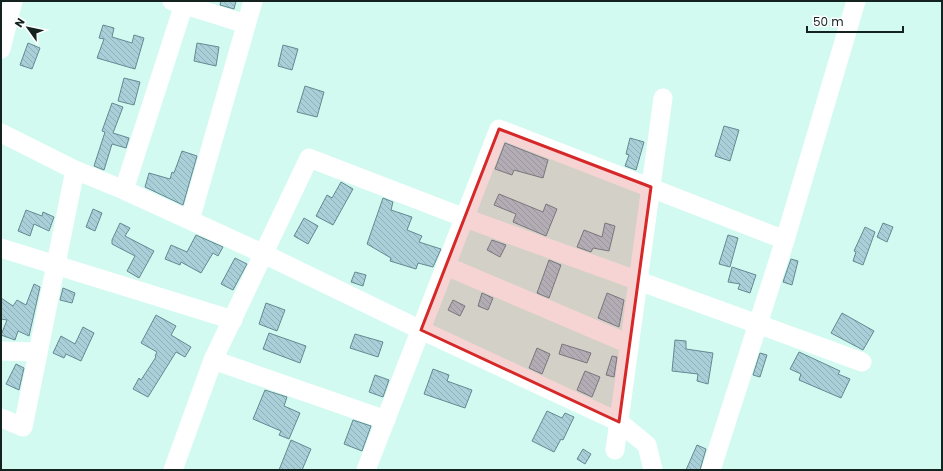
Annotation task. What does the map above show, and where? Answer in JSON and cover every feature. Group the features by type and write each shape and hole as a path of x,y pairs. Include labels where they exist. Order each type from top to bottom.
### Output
{"street":[{"path":"1,49 13,1"},
{"path":"190,220 246,24 254,1"},
{"path":"711,470 785,240 856,1"},
{"path":"124,190 180,2 246,24"},
{"path":"615,450 663,98"},
{"path":"366,470 499,129 785,240"},
{"path":"1,133 75,170 124,190 264,254 421,330 619,422 647,445 654,470"},
{"path":"173,470 213,360 309,158 464,218 638,279 862,362"},
{"path":"1,418 23,427 75,170"},
{"path":"1,248 232,320"},
{"path":"446,266 629,344"},
{"path":"1,351 38,352"},
{"path":"213,360 386,420"}],"highlighted area":[{"path":"499,129 651,187 619,422 421,330"}],"building":[{"path":"221,1 236,1 234,9 220,5"},
{"path":"103,25 114,28 112,37 132,43 134,35 144,38 135,69 97,58 104,39 99,38"},
{"path":"28,43 40,48 32,69 20,65"},
{"path":"197,43 219,47 216,66 194,61"},
{"path":"283,45 298,49 292,70 278,66"},
{"path":"124,78 140,82 134,105 118,101"},
{"path":"305,86 324,92 317,117 297,112"},
{"path":"112,103 123,107 113,133 129,138 126,148 112,144 104,170 94,166 105,132 102,131"},
{"path":"724,126 739,130 730,161 715,156"},
{"path":"630,138 644,142 636,170 625,166 629,155 626,154"},
{"path":"505,143 548,160 543,178 514,170 512,175 495,169"},
{"path":"182,151 197,156 183,205 145,187 149,173 170,179 172,172 174,173"},
{"path":"341,182 353,189 333,225 316,216 327,195 332,198"},
{"path":"499,194 543,212 546,204 557,209 546,236 513,222 516,214 494,205"},
{"path":"383,198 393,202 391,210 412,217 407,230 422,236 419,242 441,249 433,267 418,263 416,269 390,261 391,258 367,244"},
{"path":"93,209 102,213 95,231 86,227"},
{"path":"26,210 42,216 43,212 54,217 49,231 34,224 30,236 18,231"},
{"path":"304,218 318,226 308,244 294,236"},
{"path":"120,223 130,228 125,236 154,251 139,278 127,271 135,256 112,244 112,240"},
{"path":"605,223 615,226 609,251 593,248 591,252 577,247 584,230 602,237"},
{"path":"883,223 893,227 887,242 877,237"},
{"path":"865,227 875,232 863,265 853,261 856,252 854,251"},
{"path":"196,235 223,247 218,256 213,253 201,273 181,262 180,265 165,259 171,245 187,252"},
{"path":"728,235 738,238 730,267 719,264"},
{"path":"492,240 506,245 500,257 487,250"},
{"path":"235,258 247,264 233,290 221,284"},
{"path":"791,259 798,261 792,285 783,282"},
{"path":"549,260 561,265 549,298 537,293"},
{"path":"732,267 756,275 750,293 738,289 740,284 728,282"},
{"path":"355,272 366,275 363,286 351,282"},
{"path":"34,284 40,287 29,336 18,331 15,340 1,335 7,320 1,319 1,298 13,306 17,300 26,305"},
{"path":"63,288 75,293 72,303 60,300"},
{"path":"482,293 493,298 488,310 478,306"},
{"path":"607,293 624,300 619,327 598,318"},
{"path":"453,300 465,306 460,316 448,310"},
{"path":"266,303 285,310 277,331 259,324"},
{"path":"842,313 874,331 863,350 831,333"},
{"path":"156,315 176,326 171,335 191,347 185,357 176,352 148,397 133,389 139,378 141,380 156,357 157,352 141,343"},
{"path":"83,327 94,333 81,361 66,354 64,358 53,353 61,336 75,344"},
{"path":"269,333 306,346 300,363 263,349"},
{"path":"355,334 383,342 378,357 350,348"},
{"path":"675,340 686,341 686,349 713,353 708,384 697,381 698,374 672,371"},
{"path":"562,344 591,353 587,363 559,354"},
{"path":"537,348 550,354 542,374 529,368"},
{"path":"799,352 840,371 838,374 850,379 841,398 799,380 801,374 790,369"},
{"path":"760,353 767,355 760,377 753,375"},
{"path":"612,356 617,357 614,377 606,375"},
{"path":"16,364 24,368 19,390 6,384"},
{"path":"433,369 449,375 447,381 472,390 465,408 424,394"},
{"path":"585,371 600,377 592,397 577,390"},
{"path":"375,375 389,380 383,397 369,392"},
{"path":"265,390 287,397 284,406 300,413 289,439 279,435 281,431 253,419"},
{"path":"547,411 562,418 565,413 574,417 563,440 561,439 554,452 532,441"},
{"path":"353,420 371,426 362,451 344,444"},
{"path":"291,440 311,449 302,470 279,470"},
{"path":"697,445 706,449 700,470 686,470"},
{"path":"583,449 591,454 585,464 577,459"}]}
